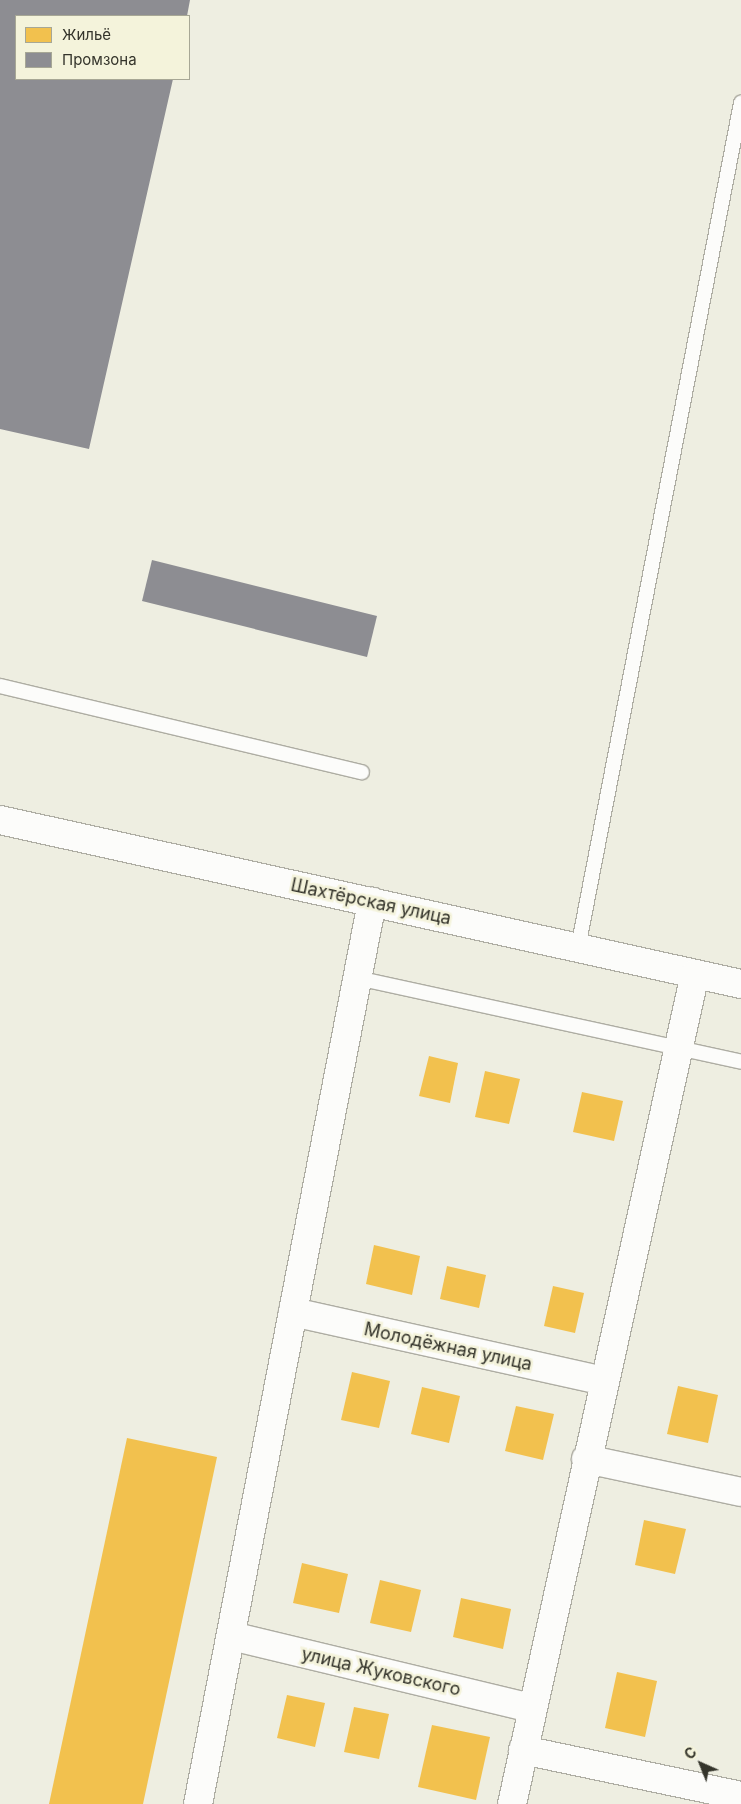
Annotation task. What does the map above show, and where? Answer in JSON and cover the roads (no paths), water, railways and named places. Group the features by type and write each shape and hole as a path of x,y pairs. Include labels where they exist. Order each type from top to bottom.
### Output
{"street":[{"name":"Шахтёрская улица","path":"0,820 741,984"},
{"path":"198,1804 372,902"},
{"path":"512,1804 603,1381 695,974"},
{"name":"Молодёжная улица","path":"293,1312 603,1381"},
{"path":"586,1459 741,1492"},
{"name":"улица Жуковского","path":"231,1636 532,1708"},
{"path":"523,1750 741,1796"}],"lane":[{"path":"578,948 741,103"},
{"path":"0,686 362,772"},
{"path":"357,978 741,1062"}]}
